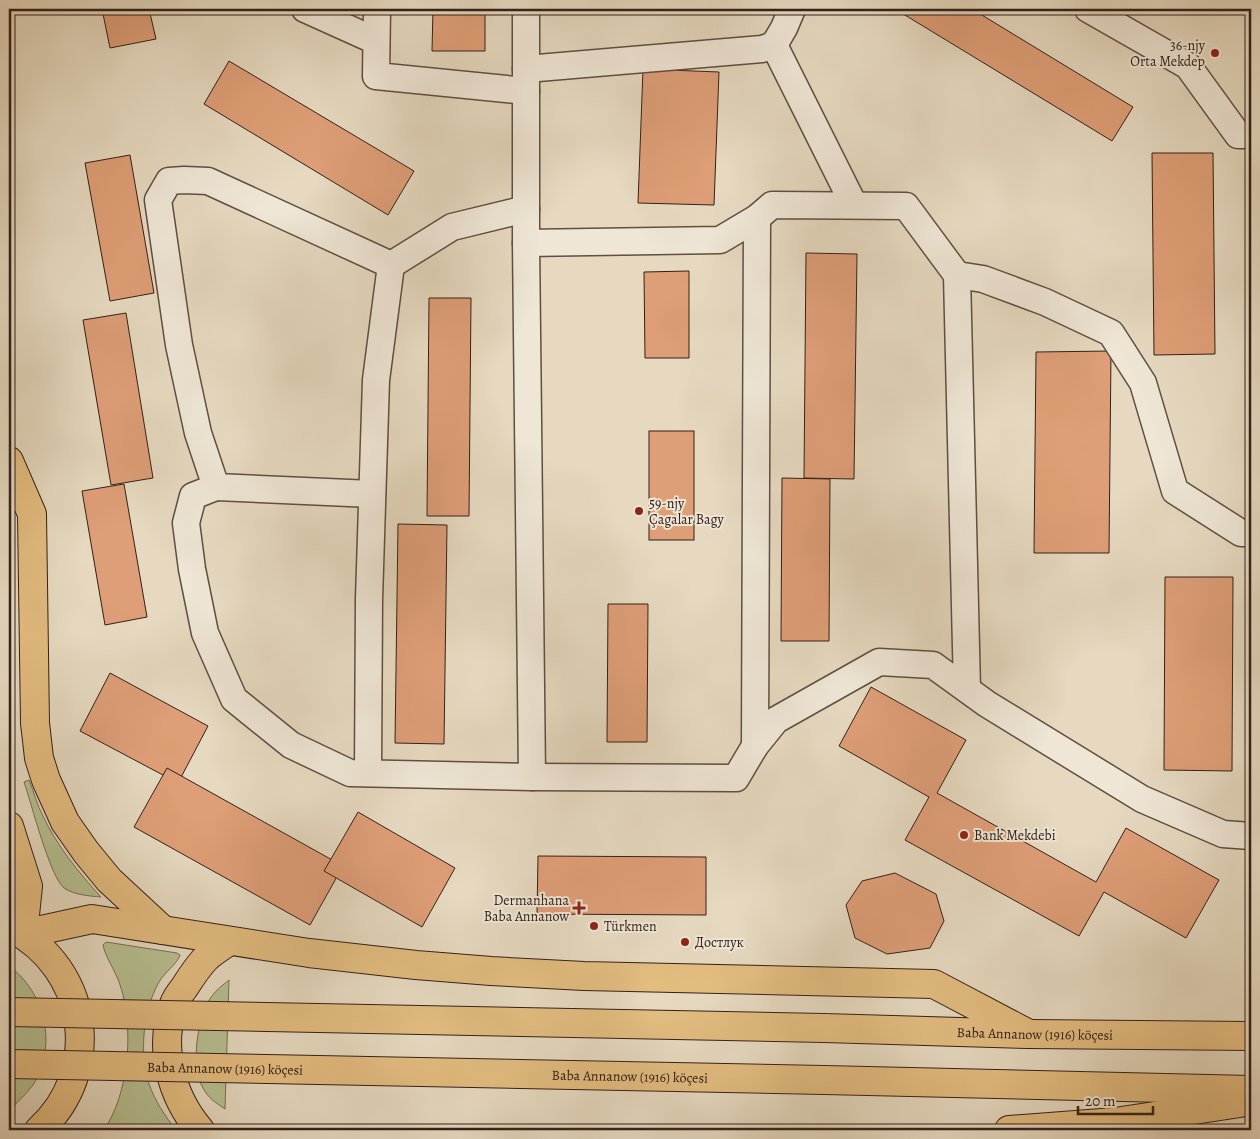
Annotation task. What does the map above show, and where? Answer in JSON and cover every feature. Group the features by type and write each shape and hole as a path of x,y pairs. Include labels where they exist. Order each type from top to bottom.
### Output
{"main road":[{"path":"9,461 32,514 35,723 39,758 46,780 65,822 86,852 109,880 163,930"},
{"path":"9,826 28,886 16,931"},
{"path":"16,931 92,919 310,953 491,972 934,984 1029,1034"},
{"path":"16,931 39,947 65,978 73,997 78,1017 79,1058 74,1078 54,1114 39,1130"},
{"path":"200,1130 183,1105 172,1081 167,1055 168,1029 174,1002 192,976 207,957 229,941"},
{"name":"Baba Annanow (1916) köçesi","path":"9,1012 824,1028 1029,1034 1251,1036"},
{"name":"Baba Annanow (1916) köçesi","path":"9,1064 1251,1090"},
{"path":"1009,1130 1115,1122 1251,1101"}],"lane":[{"path":"304,9 376,41"},
{"path":"377,9 376,76 526,80 762,49 774,45 792,9"},
{"path":"526,9 526,243 532,777"},
{"path":"1088,9 1188,66 1238,135 1251,135"},
{"path":"774,45 854,205"},
{"path":"216,487 198,434 179,345 158,200 170,181 208,181 391,265"},
{"path":"526,243 720,240 757,218 772,205 906,206 957,275 967,689"},
{"path":"368,774 369,599 376,380 391,265 452,226 526,209"},
{"path":"755,746 757,218"},
{"path":"957,275 983,279 1046,302 1111,333 1143,383 1175,491 1242,533 1251,533"},
{"path":"372,494 216,487 193,496 186,523 192,569 205,633 234,699 291,745 350,773 532,777 736,778 755,746 776,720 879,662 934,665 987,704 1142,799 1223,834 1251,836"}],"green space":[{"path":"29,780 41,812 55,838 77,869 101,897 72,892 64,888 59,881 47,855 24,782"},
{"path":"106,942 180,955 159,982 149,1005 144,1032 144,1059 149,1084 161,1108 176,1130 104,1130 119,1100 128,1047 128,1029 123,995 118,978 104,949 103,945"},
{"path":"9,966 31,990 39,1005 46,1037 45,1054 41,1070 33,1085 9,1110"},
{"path":"229,980 225,1109 205,1092 199,1079 196,1055 202,1016 212,996"}],"building":[{"path":"102,9 149,9 156,39 110,48"},
{"path":"433,9 485,9 485,51 432,51"},
{"path":"895,9 972,9 1133,107 1112,141"},
{"path":"229,61 414,171 388,215 204,104"},
{"path":"643,69 719,72 714,205 638,203"},
{"path":"1152,153 1213,153 1215,354 1154,355"},
{"path":"130,155 154,293 110,301 85,163"},
{"path":"806,253 857,254 854,479 804,478"},
{"path":"689,271 689,358 645,358 644,272"},
{"path":"429,298 471,298 469,516 427,516"},
{"path":"126,313 153,478 111,485 83,320"},
{"path":"1111,351 1109,553 1034,553 1036,352"},
{"path":"649,431 694,431 694,540 649,540"},
{"path":"782,478 830,479 829,641 781,641"},
{"path":"124,484 147,617 105,625 82,491"},
{"path":"398,524 447,525 444,744 395,743"},
{"path":"1165,577 1233,577 1232,771 1164,770"},
{"path":"608,604 648,604 647,742 607,742"},
{"path":"110,673 208,726 178,783 80,731"},
{"path":"871,687 966,740 937,793 1096,882 1126,828 1219,880 1186,938 1104,892 1079,936 905,840 929,797 839,746"},
{"path":"167,768 343,866 310,925 134,827"},
{"path":"358,812 455,868 422,927 324,871"},
{"path":"538,856 706,857 706,915 537,914"},
{"path":"895,873 936,894 944,921 930,948 887,954 855,938 846,905 862,881"}],"place":[{"name":"36-njy Orta Mekdep","path":"1215,53"},
{"name":"59-njy Çagalar Bagy","path":"639,511"},
{"name":"Bank Mekdebi","path":"964,835"},
{"name":"Dermanhana Baba Annanow","path":"579,908"},
{"name":"Türkmen","path":"594,926"},
{"name":"Достлук","path":"685,942"}]}
